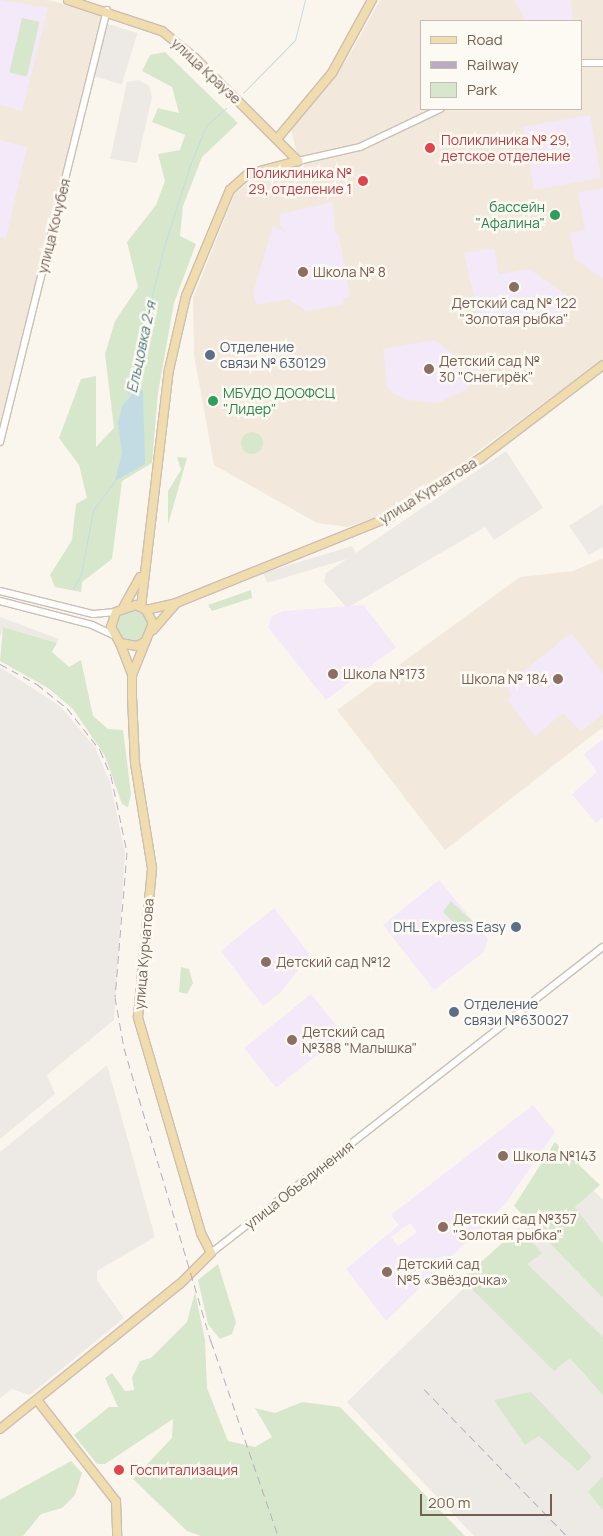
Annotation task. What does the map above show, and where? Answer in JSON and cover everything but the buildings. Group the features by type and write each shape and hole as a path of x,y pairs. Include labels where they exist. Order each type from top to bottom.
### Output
{"main road":[{"name":"улица Краузе","path":"68,0 107,10 162,31 298,161"},
{"path":"277,139 332,73 372,0"},
{"path":"152,631 144,608 142,573 158,480 169,370 201,255 222,202 237,181 262,169 298,161"},
{"name":"улица Курчатова","path":"144,608 176,603 392,516 482,458 603,365"},
{"path":"142,573 124,606 116,612 113,635 120,643 137,646 145,642 176,603"},
{"path":"124,606 144,608"},
{"name":"улица Курчатова","path":"132,675 145,642"},
{"name":"улица Курчатова","path":"120,643 132,675 135,763 152,868 138,1018 201,1233 211,1253"},
{"name":"улица Объединения","path":"0,1429 211,1253"},
{"path":"37,1400 116,1501 117,1536"}],"street":[{"name":"улица Кочубея","path":"0,442 107,10"},
{"path":"583,63 603,63"},
{"path":"298,161 360,147 438,110"},
{"path":"0,591 93,614 116,612"},
{"path":"0,601 92,624 113,635"},
{"name":"улица Объединения","path":"211,1253 603,946"}],"shaded area":[{"path":"0,0 48,0 104,14 0,432"},
{"path":"0,0 48,8 22,111 0,105"},
{"path":"380,0 603,0 603,359 419,495 385,514 348,527 317,523 214,465 194,355 193,298 235,193 263,172 299,163 291,129 346,61"},
{"path":"514,0 570,0 573,20 525,20"},
{"path":"105,23 138,33 122,85 89,75"},
{"path":"139,80 149,86 152,97 137,163 110,159 127,82"},
{"path":"590,115 601,178 534,190 523,127"},
{"path":"0,140 27,147 6,238 0,237"},
{"path":"603,188 603,277 601,277 575,259 570,233 585,230 578,192"},
{"name":"Школа № 8","path":"333,202 335,232 339,236 350,296 343,298 344,304 307,311 288,299 257,305 253,293 273,226 286,232 280,225 280,214"},
{"name":"Детский сад № 122 \"Золотая рыбка\"","path":"494,248 499,274 529,269 572,299 556,323 540,312 490,324 479,319 464,253"},
{"name":"Детский сад № 30 \"Снегирёк\"","path":"434,340 480,373 477,378 467,389 438,403 407,400 393,393 387,387 383,349"},
{"path":"506,451 543,508 494,540 485,527 347,608 324,582 326,573 347,559 267,583 263,573 352,546 356,553"},
{"path":"603,504 603,547 589,555 569,526"},
{"path":"603,558 603,727 445,850 337,710 520,577 573,571"},
{"name":"Школа №173","path":"363,605 396,647 326,700 268,627 272,616 284,611"},
{"path":"0,617 59,639 57,643 4,627 0,637"},
{"name":"Школа № 184","path":"571,633 603,673 603,714 581,731 563,713 535,736 507,700 512,695 506,685"},
{"path":"0,667 60,706 95,747 110,782 125,853 114,1020 47,1075 55,1094 0,1139"},
{"path":"603,739 603,817 596,823 572,794 597,772 584,754"},
{"path":"439,880 488,939 484,952 434,990 383,925"},
{"name":"Детский сад №12","path":"274,908 310,955 280,993 263,1006 221,951"},
{"name":"Детский сад №388 \"Малышка\"","path":"311,994 343,1034 276,1088 244,1048"},
{"path":"107,1065 155,1237 97,1271 97,1280 124,1318 30,1395 12,1389 0,1398 0,1152"},
{"path":"533,1105 555,1132 506,1203 386,1321 346,1269 399,1225 391,1215","holes":["410,1223 417,1232 398,1246 391,1237"]},
{"path":"579,1176 603,1200 603,1536 474,1536 347,1402"}],"green space":[{"path":"22,18 40,22 27,77 9,73"},
{"path":"165,52 238,123 202,157 183,206 180,236 196,244 174,303 158,393 152,463 122,481 112,559 82,582 81,592 55,587 50,575 72,540 76,504 87,498 79,465 59,438 81,379 96,376 96,447 114,428 105,354 115,321 138,287 127,242 156,205 165,181 158,154 180,150 185,135 152,122 158,108 179,113 172,87 142,71 150,55"},
{"path":"252,432 260,435 263,443 260,451 252,454 244,451 241,443 244,435"},
{"path":"177,457 187,458 168,525 168,491 181,470"},
{"path":"251,590 252,598 212,611 208,605"},
{"path":"132,610 144,614 148,626 144,638 132,642 120,638 116,626 120,614"},
{"path":"3,627 57,643 52,652 69,667 81,660 93,716 108,729 123,730 131,794 128,807 122,804 105,756 73,709 48,688 0,661"},
{"path":"451,901 473,922 464,933 443,912"},
{"path":"181,967 189,969 193,983 187,994 179,992"},
{"path":"555,1142 600,1185 575,1207 603,1244 603,1298 514,1206"},
{"path":"519,1228 542,1253 527,1264 603,1337 603,1395 570,1358 554,1371 462,1279"},
{"path":"218,1264 236,1322 232,1334 220,1339 208,1324 198,1280"},
{"path":"195,1292 205,1340 207,1388 228,1441 255,1447 272,1437 255,1408 275,1413 302,1402 340,1407 465,1536 201,1536 187,1531 133,1479 172,1438 173,1419 105,1464 97,1464 74,1435 109,1407 118,1407 105,1378 112,1373 125,1391 134,1390 132,1378 140,1361 151,1358 187,1322"},
{"path":"531,1392 592,1457 578,1471 539,1436 525,1445 494,1400"},
{"path":"71,1461 82,1473 75,1495 62,1508 41,1514 23,1536 0,1536 0,1500"},
{"path":"603,1476 603,1510 588,1492"}],"water":[{"path":"136,390 143,390 145,464 115,481 122,453 118,423 122,406"}],"waterway":[{"name":"Ельцовка 2-я","path":"243,93 295,40 305,0"},
{"name":"Ельцовка 2-я","path":"128,394 163,250 190,165 206,126 226,108"},
{"name":"Ельцовка 2-я","path":"73,588 81,575 93,510 114,482"}],"railway":[{"path":"0,664 37,684 67,708 100,750 111,776 127,852 115,997 124,1048 211,1341 278,1536"},
{"path":"424,1389 567,1536"}],"place":[{"name":"Поликлиника № 29, детское отделение","path":"430,148"},
{"name":"Поликлиника № 29, отделение 1","path":"363,181"},
{"name":"бассейн \"Афалина\"","path":"555,215"},
{"name":"Школа № 8","path":"303,272"},
{"name":"Детский сад № 122 \"Золотая рыбка\"","path":"514,287"},
{"name":"Отделение связи № 630129","path":"210,355"},
{"name":"Детский сад № 30 \"Снегирёк\"","path":"429,369"},
{"name":"МБУДО ДООФСЦ \"Лидер\"","path":"213,401"},
{"name":"Школа №173","path":"333,674"},
{"name":"Школа № 184","path":"558,679"},
{"name":"DHL Express Easy","path":"516,927"},
{"name":"Детский сад №12","path":"266,962"},
{"name":"Отделение связи №630027","path":"454,1012"},
{"name":"Детский сад №388 \"Малышка\"","path":"292,1040"},
{"name":"Школа №143","path":"503,1156"},
{"name":"Детский сад №357 \"Золотая рыбка\"","path":"443,1227"},
{"name":"Детский сад №5 «Звёздочка»","path":"387,1272"},
{"name":"Госпитализация","path":"119,1470"}]}
